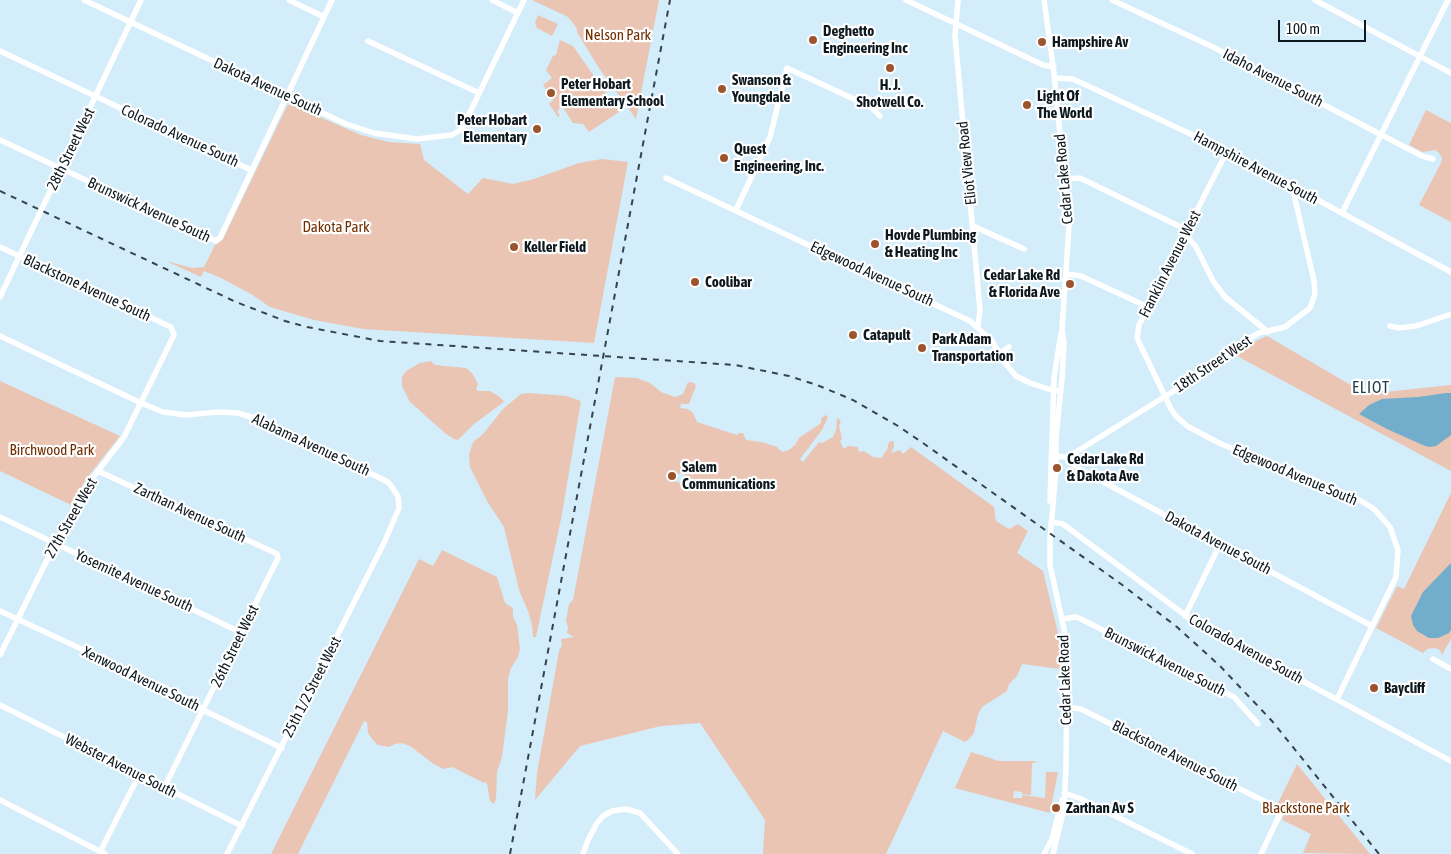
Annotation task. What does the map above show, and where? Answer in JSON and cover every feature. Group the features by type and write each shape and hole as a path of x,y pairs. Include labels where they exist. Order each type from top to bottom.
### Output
{"street":[{"name":"Dakota Avenue South","path":"84,0 346,124 381,134 402,138 452,135 460,131 464,126 479,93"},
{"name":"28th Street West","path":"0,297 141,0"},
{"path":"289,0 324,17"},
{"path":"252,170 332,0"},
{"path":"492,0 518,13"},
{"path":"368,41 479,93 524,0"},
{"path":"906,0 1043,65 1054,67"},
{"name":"Eliot View Road","path":"958,0 955,24 980,310 978,326"},
{"name":"Cedar Lake Road","path":"1044,0 1054,67 1069,226 1062,328 1064,343 1057,390 1050,499 1052,508 1050,565 1067,652 1064,793 1061,826 1053,854"},
{"name":"Idaho Avenue South","path":"1112,0 1265,73 1422,156 1433,159"},
{"path":"1314,0 1451,73"},
{"path":"1342,213 1448,0"},
{"name":"Colorado Avenue South","path":"0,51 252,170"},
{"path":"736,210 770,137 787,68 871,107 880,116"},
{"name":"Hampshire Avenue South","path":"1055,78 1073,78 1227,151 1451,272"},
{"name":"Brunswick Avenue South","path":"0,140 216,241 220,238 252,170"},
{"name":"Franklin Avenue West","path":"1164,397 1137,338 1139,325 1227,151"},
{"name":"Edgewood Avenue South","path":"666,178 970,321 978,326 992,341 1005,363 1021,379 1057,390"},
{"path":"1065,178 1080,178 1186,232 1196,247 1213,281 1225,297 1268,332"},
{"name":"18th Street West","path":"1164,397 1229,356 1250,338 1259,333 1285,327 1310,308 1315,294 1314,282 1292,186"},
{"path":"973,226 1024,249"},
{"name":"Blackstone Avenue South","path":"0,247 171,327 173,331"},
{"path":"1067,274 1081,276 1148,307"},
{"path":"1390,326 1398,328 1416,326 1451,314"},
{"name":"27th Street West","path":"0,655 55,544 88,484 124,437 174,335 173,331"},
{"name":"Alabama Avenue South","path":"0,336 163,412 186,415 218,412 238,413 264,421 389,483 398,496 399,508 395,519"},
{"path":"1000,353 1009,347"},
{"path":"1053,457 1068,457 1164,397"},
{"name":"Edgewood Avenue South","path":"1164,397 1176,416 1187,426 1206,437 1327,485 1363,502 1383,517 1390,527 1398,550 1398,563 1392,587 1337,699"},
{"name":"Dakota Avenue South","path":"1068,457 1081,470 1372,626"},
{"name":"Zarthan Avenue South","path":"98,471 271,551 277,554 278,558"},
{"name":"Yosemite Avenue South","path":"0,518 242,633"},
{"name":"25th 1/2 Street West","path":"226,854 282,748 395,519"},
{"name":"Colorado Avenue South","path":"1051,522 1063,524 1197,624 1451,761"},
{"path":"1185,616 1220,544"},
{"name":"26th Street West","path":"164,788 278,558"},
{"name":"Xenwood Avenue South","path":"0,611 165,688 203,710 282,748"},
{"name":"Brunswick Avenue South","path":"1062,620 1076,617 1081,619 1234,697 1258,724"},
{"path":"1433,659 1451,669"},
{"name":"Webster Avenue South","path":"0,705 242,826"},
{"name":"Blackstone Avenue South","path":"1067,707 1081,709 1280,810 1280,814 1261,854"},
{"path":"0,800 103,853 139,775"},
{"path":"1064,793 1079,798 1192,854"},
{"name":"Cedar Lake Road","path":"1044,854 1052,838 1064,793"},
{"path":"583,854 588,840 603,816 612,811 626,809 640,813 678,854"}],"green space":[{"name":"Nelson Park","path":"532,0 659,0 636,119 599,68 578,34 576,27 568,17"},
{"path":"538,15 558,24 552,36 537,28 535,23"},
{"path":"560,40 573,46 619,112 589,132 583,124 573,123 564,109 560,107 557,112 560,115 558,117 549,104 553,100 543,85 552,78 546,70 553,56 556,55"},
{"name":"Dakota Park","path":"290,104 361,135 389,142 420,144 424,160 468,194 483,178 513,184 534,179 579,163 602,159 628,162 594,343 363,329 314,320 270,307 251,294 204,271 201,277 166,261 192,268 204,267 215,245 223,239 287,106"},
{"path":"1426,110 1451,123 1451,222 1419,205 1442,158 1435,150 1423,152 1409,145"},
{"path":"1267,336 1366,394 1451,385 1451,471 1237,356 1251,343"},
{"path":"431,361 435,365 466,368 472,373 478,384 476,389 478,391 490,391 504,402 474,424 458,440 454,439 410,402 402,386 402,377 406,371 420,363"},
{"path":"615,377 637,378 650,383 661,392 675,397 683,394 688,382 694,383 696,386 689,404 681,404 680,408 688,409 693,413 697,422 737,435 743,433 746,440 762,442 777,447 782,452 789,450 799,438 821,423 821,419 825,415 828,417 822,430 800,459 803,462 819,442 822,443 833,437 837,418 841,421 839,426 842,439 840,441 844,449 848,446 858,447 859,452 864,451 873,457 881,458 887,450 889,442 894,442 891,453 900,450 903,454 911,447 994,507 996,521 1009,529 1018,524 1028,531 1017,553 1043,571 1059,637 1060,669 1022,664 1017,676 1009,684 1007,691 982,707 978,714 974,733 970,738 965,742 943,731 886,854 763,854 765,820 700,723 661,726 580,746 535,800 537,773 559,651 562,645 561,639 574,637 567,633 566,621 569,604 573,600","holes":["712,463 712,467 688,472 684,476 682,484 666,477 669,470 678,474 685,470"]},
{"name":"Birchwood Park","path":"0,381 120,436 86,479 71,505 0,471"},
{"path":"521,394 567,396 581,401 562,514 536,637 533,637 528,611 519,590 504,527 487,501 470,467 469,455 473,442 483,434 503,409"},
{"path":"1451,493 1451,639 1442,655 1440,650 1435,648 1427,649 1423,653 1376,628 1397,586 1404,589"},
{"path":"442,550 497,577 505,603 513,608 513,617 517,625 520,649 508,679 508,711 502,757 497,772 496,799 494,804 490,801 485,782 452,767 444,769 435,765 410,746 401,743 389,747 378,745 368,733 367,722 364,721 298,854 271,854 419,559 433,566"},
{"path":"971,752 999,761 1035,761 1036,763 1032,763 1031,795 1014,791 1013,798 1022,798 1022,795 1045,798 1046,772 1058,772 1050,813 955,788"},
{"name":"Blackstone Park","path":"1297,764 1370,854 1303,853 1311,834 1282,820 1285,809 1278,803"}],"water":[{"path":"1451,393 1451,435 1436,446 1425,446 1359,414 1369,405 1382,399"},
{"path":"1451,563 1451,630 1449,633 1438,638 1429,638 1417,631 1411,616 1423,592"}],"railway":[{"path":"510,854 670,0"},
{"path":"0,191 236,302 285,321 307,327 380,341 735,365 789,376 853,400 923,443 1121,584 1177,627 1220,666 1272,721 1379,854"}],"place":[{"name":"Deghetto Engineering Inc","path":"813,40"},
{"name":"Hampshire Av","path":"1042,42"},
{"name":"H. J. Shotwell Co.","path":"890,68"},
{"name":"Swanson & Youngdale","path":"722,89"},
{"name":"Peter Hobart Elementary School","path":"551,93"},
{"name":"Light Of The World","path":"1027,105"},
{"name":"Peter Hobart Elementary","path":"537,129"},
{"name":"Quest Engineering, Inc.","path":"724,158"},
{"name":"Hovde Plumbing & Heating Inc","path":"875,244"},
{"name":"Keller Field","path":"514,247"},
{"name":"Coolibar","path":"695,282"},
{"name":"Cedar Lake Rd & Florida Ave","path":"1070,284"},
{"name":"Catapult","path":"853,335"},
{"name":"Park Adam Transportation","path":"922,348"},
{"name":"Cedar Lake Rd & Dakota Ave","path":"1057,468"},
{"name":"Salem Communications","path":"672,476"},
{"name":"Baycliff","path":"1374,688"},
{"name":"Zarthan Av S","path":"1056,808"}],"district":[{"name":"ELIOT","path":"1371,388"}]}
